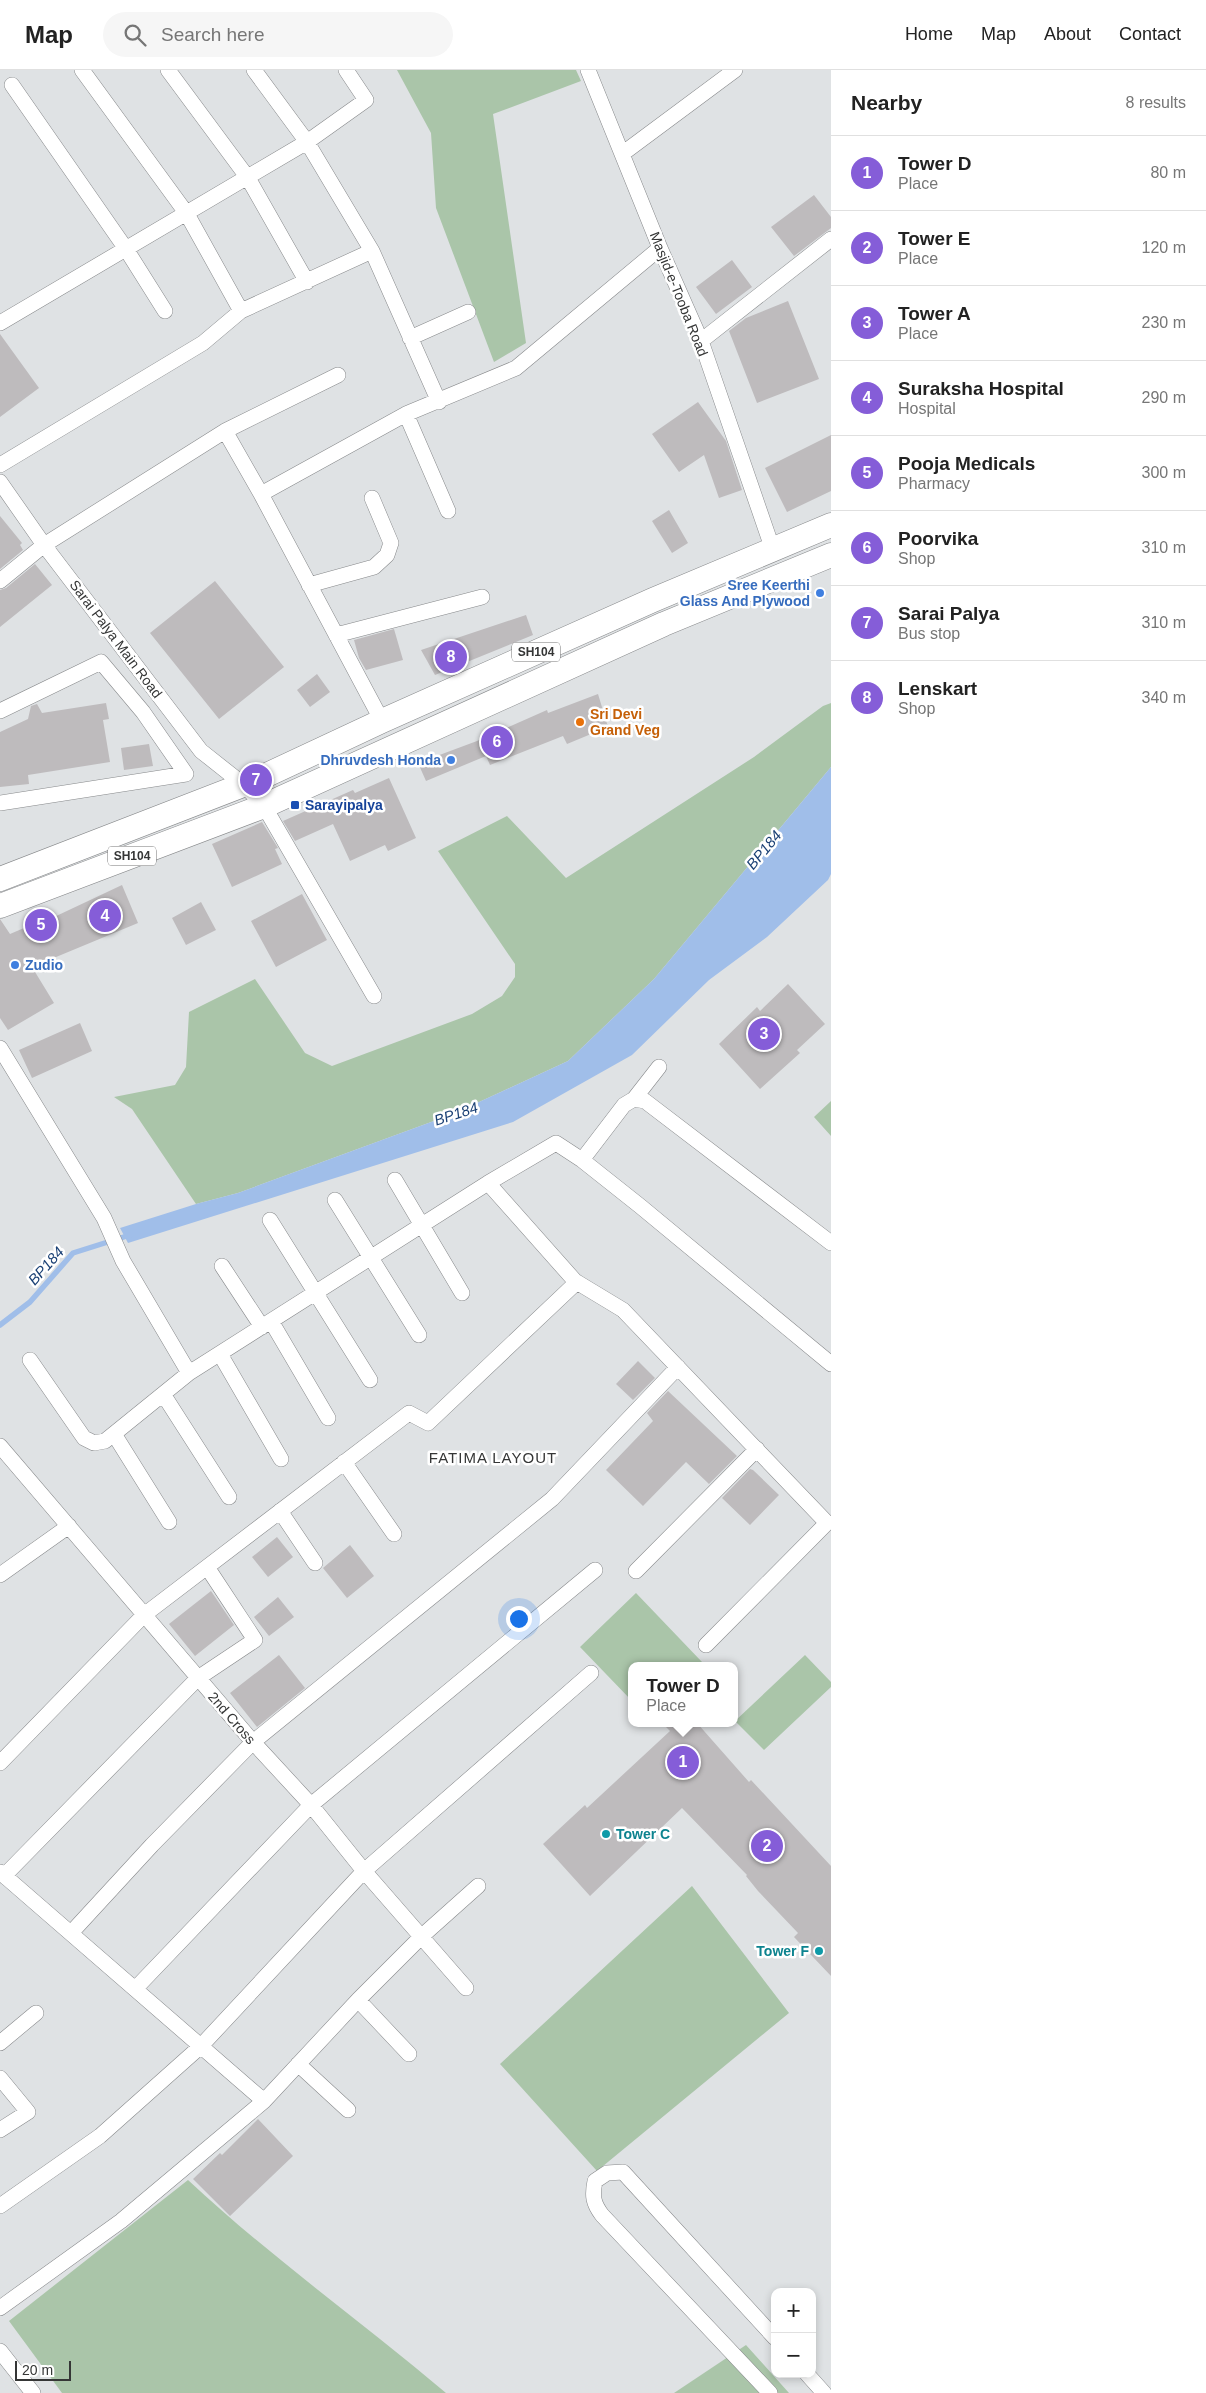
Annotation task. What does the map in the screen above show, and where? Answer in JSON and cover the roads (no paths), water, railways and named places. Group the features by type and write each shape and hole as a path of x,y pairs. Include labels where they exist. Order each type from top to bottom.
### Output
{"main road":[{"name":"SH104","path":"0,879 244,785 382,720 653,600 831,525"},
{"name":"SH104","path":"0,906 264,806 664,624 831,555"}],"street":[{"path":"82,70 187,214 241,311"},
{"path":"168,70 248,178 307,282"},
{"path":"254,70 307,142 372,251 439,402"},
{"path":"0,324 307,142 366,100 346,70"},
{"name":"Masjid-e-Tooba Road","path":"588,70 660,248 701,341 773,550"},
{"path":"622,154 735,70"},
{"path":"12,85 126,248 165,311"},
{"path":"701,341 831,239"},
{"path":"261,494 406,414 439,402 516,368 660,248"},
{"path":"0,465 203,343 241,311 372,251"},
{"path":"410,338 468,312"},
{"path":"0,581 44,545 225,431 338,375"},
{"path":"406,414 448,511"},
{"path":"225,431 261,494 382,720"},
{"name":"Sarai Palya Main Road","path":"0,482 44,545 130,655 163,703 201,751 244,785 264,806 374,996"},
{"path":"309,585 374,567 387,555 391,543 372,498"},
{"path":"336,635 482,597"},
{"path":"106,669 130,655"},
{"path":"0,712 100,662 143,712 178,759 186,774 0,803"},
{"path":"143,712 163,703"},
{"path":"178,759 201,751"},
{"path":"0,1048 104,1218 123,1261 190,1373"},
{"path":"582,1160 624,1105 634,1099 659,1067"},
{"path":"634,1099 645,1101 831,1243"},
{"path":"30,1360 84,1438 94,1443 106,1441 190,1373 421,1225 556,1143 582,1160 831,1364"},
{"path":"395,1180 462,1293"},
{"path":"488,1183 577,1282 623,1310 829,1525 706,1645"},
{"path":"335,1200 419,1335"},
{"path":"270,1220 370,1380"},
{"path":"222,1266 267,1324 328,1418"},
{"path":"0,1763 144,1615 409,1414 428,1424 577,1282"},
{"path":"220,1354 281,1459"},
{"path":"70,1933 152,1845 253,1742 552,1499 678,1367"},
{"path":"163,1394 229,1496"},
{"path":"114,1434 169,1522"},
{"name":"2nd Cross","path":"0,1446 253,1742 311,1805 364,1871 466,1988"},
{"path":"636,1571 756,1449"},
{"path":"344,1462 394,1534"},
{"path":"280,1511 315,1564"},
{"path":"0,1575 69,1526"},
{"path":"207,1567 255,1640 198,1678 2,1874 264,2101"},
{"path":"135,1989 311,1805 595,1570"},
{"path":"0,2206 100,2136 201,2046 364,1871 591,1673"},
{"path":"0,2308 121,2221 264,2101 358,2000 422,1936 478,1886"},
{"path":"358,2000 409,2054"},
{"path":"0,2043 36,2012"},
{"path":"298,2064 348,2110"},
{"path":"0,2078 28,2112 0,2130"},
{"path":"770,2393 602,2215 592,2195 595,2181 607,2173 624,2172 771,2334"},
{"path":"0,2351 33,2393"},
{"path":"811,2378 824,2393"}],"water":[{"path":"831,767 831,874 828,880 767,937 709,980 632,1055 513,1122 128,1243 120,1228 238,1193 453,1114 568,1061 654,979"}],"waterway":[{"name":"BP184","path":"0,1325 30,1302 73,1253 130,1235"}],"place":[{"name":"Sree Keerthi Glass And Plywood","path":"820,593"},
{"name":"Lenskart","path":"451,657"},
{"name":"Sri Devi Grand Veg","path":"580,722"},
{"name":"Poorvika","path":"497,742"},
{"name":"Dhruvdesh Honda","path":"451,760"},
{"name":"Sarai Palya","path":"256,780"},
{"name":"Sarayipalya","path":"295,805"},
{"name":"Suraksha Hospital","path":"105,916"},
{"name":"Pooja Medicals","path":"41,925"},
{"name":"Zudio","path":"15,965"},
{"name":"Tower A","path":"764,1034"},
{"name":"Tower D","path":"683,1762"},
{"name":"Tower C","path":"606,1834"},
{"name":"Tower E","path":"767,1846"},
{"name":"Tower F","path":"819,1951"}],"district":[{"name":"FATIMA LAYOUT","path":"493,1458"}]}
